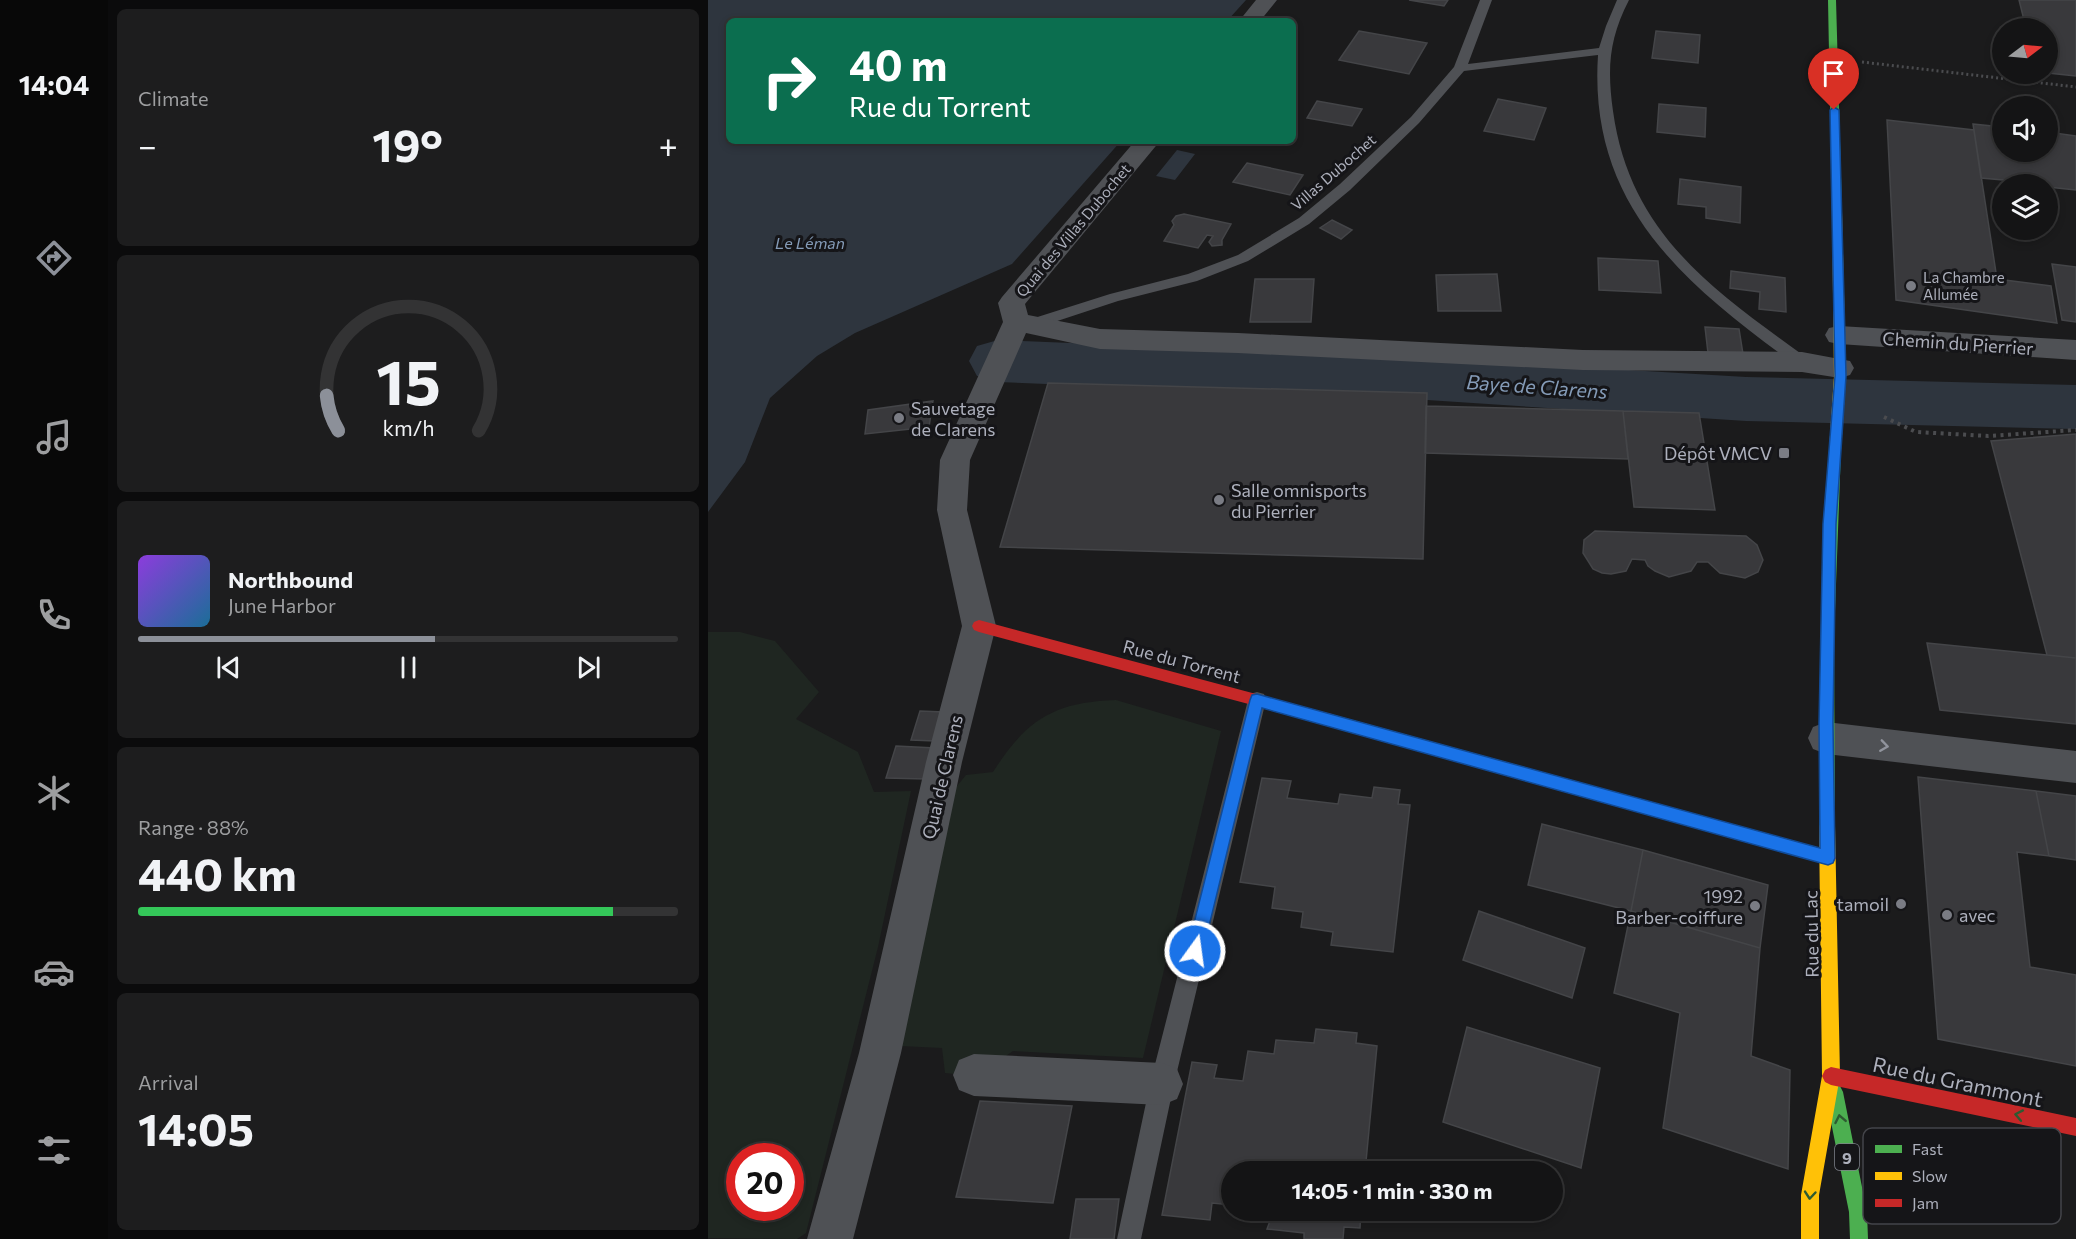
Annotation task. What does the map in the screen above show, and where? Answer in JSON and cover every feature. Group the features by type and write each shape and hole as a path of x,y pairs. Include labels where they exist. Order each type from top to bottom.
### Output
{"main road":[{"name":"Rue du Lac","path":"1832,0 1840,372 1839,415 1830,524 1826,738 1831,1076 1858,1212 1859,1239"},
{"name":"Rue du Torrent","path":"979,626 1257,700 1828,858"},
{"name":"Rue du Lac","path":"1810,1239 1810,1195 1831,1076"},
{"name":"Rue du Grammont","path":"1831,1076 2076,1126"}],"street":[{"path":"1252,18 1267,0"},
{"name":"Quai des Villas Dubochet","path":"1021,325 1011,303 1145,144"},
{"path":"1021,325 1100,339 1260,344 1583,360 1803,362 1840,372"},
{"name":"Quai de Clarens","path":"830,1239 879,1053 944,762 979,626 952,510 955,460 992,380 1021,325"},
{"name":"Chemin du Pierrier","path":"1839,335 2076,350"},
{"path":"1826,738 2076,767"},
{"path":"974,1075 1162,1084"}],"lane":[{"name":"Villas Dubochet","path":"1021,325 1115,297 1192,278 1254,252 1304,221 1345,187 1415,120 1460,68 1486,0"},
{"path":"1623,0 1604,51 1606,110 1612,154 1632,202 1664,246 1710,292 1803,362"},
{"path":"1460,68 1604,51"},
{"path":"1129,1239 1162,1084 1257,700"}],"path":[{"path":"1852,61 2076,87"},
{"path":"1884,417 1916,432 1988,436 2076,430"}],"shaded area":[{"path":"708,632 740,632 775,641 819,692 796,719 858,752 874,792 911,791 878,947 806,1233 797,1239 708,1238"},
{"path":"1116,700 1221,731 1143,1058 1013,1051 977,1076 945,1073 942,1048 900,1046 953,791 966,775 993,772 1017,739 1044,717 1075,705"}],"water":[{"name":"Le Léman","path":"708,0 1246,0 1230,18 726,18 726,144 1118,144 1012,264 855,333 817,356 770,398 745,462 708,512"},
{"path":"1177,150 1195,154 1175,180 1156,176"}],"building":[{"path":"1409,0 1448,0 1444,6"},
{"path":"2019,0 2076,0 2076,76 2058,74 2058,18 2024,18"},
{"path":"1359,31 1427,43 1409,74 1339,60"},
{"path":"1656,31 1700,35 1698,63 1652,58"},
{"path":"1498,99 1546,108 1534,140 1484,131"},
{"path":"1317,101 1362,109 1352,126 1307,118"},
{"path":"1659,104 1706,108 1705,137 1657,132"},
{"path":"1887,120 1974,130 1997,279 2051,286 2057,323 1896,300"},
{"path":"1973,124 1992,126 1992,162 2058,162 2058,133 2076,136 2076,190 2058,188 2058,174 1992,174 1992,179 1981,178"},
{"path":"1247,163 1303,175 1290,195 1233,182"},
{"path":"1680,179 1741,187 1740,223 1706,218 1706,207 1678,204"},
{"path":"1184,214 1231,224 1222,240 1222,245 1212,246 1209,242 1213,236 1207,235 1198,248 1164,241 1174,225 1172,221 1176,216"},
{"path":"1332,220 1352,230 1341,239 1320,228"},
{"path":"1598,258 1658,261 1661,293 1599,290"},
{"path":"2052,264 2076,267 2076,322 2062,320"},
{"path":"1731,271 1785,278 1786,312 1759,309 1760,292 1730,288"},
{"path":"1497,274 1501,311 1438,311 1436,275"},
{"path":"1255,279 1314,279 1311,322 1250,322"},
{"path":"1705,327 1739,329 1743,354 1708,353"},
{"name":"Salle omnisports du Pierrier","path":"1048,383 1427,393 1423,559 1000,547"},
{"name":"Sauvetage de Clarens","path":"933,401 929,427 865,434 868,410"},
{"path":"1426,406 1623,411 1628,459 1425,453"},
{"path":"1623,411 1699,413 1715,510 1634,507"},
{"path":"2076,434 2076,658 2047,655 1991,441"},
{"path":"1595,531 1746,536 1757,545 1763,560 1758,572 1745,578 1720,573 1708,562 1697,562 1691,571 1669,577 1655,571 1648,566 1645,560 1632,559 1626,571 1602,573 1593,569 1583,553 1584,540"},
{"path":"1927,643 2076,658 2076,724 1940,710"},
{"path":"920,711 943,712 935,741 911,740"},
{"path":"896,746 935,748 926,779 886,778"},
{"path":"1918,777 2036,791 2049,856 2017,852 2030,967 2076,975 2076,1066 1938,1039"},
{"path":"1262,778 1291,781 1287,798 1338,804 1340,794 1372,798 1374,787 1400,790 1398,804 1410,805 1393,952 1331,945 1333,932 1301,927 1303,912 1272,908 1275,887 1240,882"},
{"path":"2036,791 2076,796 2076,860 2049,856"},
{"path":"1542,824 1643,850 1631,911 1528,885"},
{"path":"1643,850 1768,885 1760,948 1631,911"},
{"path":"1479,911 1585,948 1572,998 1463,960"},
{"path":"1631,911 1760,948 1751,1056 1790,1070 1788,1169 1663,1128 1680,1013 1614,993"},
{"path":"1467,1027 1600,1068 1581,1168 1443,1122"},
{"path":"1316,1029 1357,1033 1356,1043 1377,1046 1366,1161 1221,1161 1221,1204 1212,1203 1210,1220 1162,1215 1192,1062 1217,1065 1214,1078 1243,1081 1248,1051 1274,1054 1276,1040 1314,1043"},
{"path":"980,1101 1072,1106 1053,1203 956,1197"},
{"path":"1076,1199 1119,1199 1114,1239 1070,1239"},
{"path":"1270,1221 1360,1221 1360,1228 1344,1227 1343,1239 1304,1239 1304,1233 1267,1229"}],"waterway":[{"name":"Baye de Clarens","path":"998,361 1412,378 1746,399 2076,407"}],"traffic: fast":[{"path":"1832,0 1837,212"},
{"path":"1827,826 1828,638 1835,450"},
{"path":"1327,719 1692,820"},
{"path":"1834,1092 1858,1212 1859,1239"}],"traffic: slow":[{"path":"1835,450 1840,376 1837,212"},
{"path":"1810,1239 1810,1195 1831,1076 1827,826"}],"traffic: jam":[{"path":"979,626 1327,719"},
{"path":"1692,820 1828,858"},
{"path":"1831,1076 2076,1127"}],"place":[{"name":"La Chambre Allumée","path":"1911,286"},
{"name":"Sauvetage de Clarens","path":"899,418"},
{"name":"Dépôt VMCV","path":"1784,453"},
{"name":"Salle omnisports du Pierrier","path":"1219,500"},
{"name":"tamoil","path":"1901,904"},
{"name":"1992 Barber-coiffure","path":"1755,906"},
{"name":"avec","path":"1947,915"}],"route":[{"path":"1195,951 1257,700 1828,858 1826,723 1830,524 1840,376 1834,110"}]}
